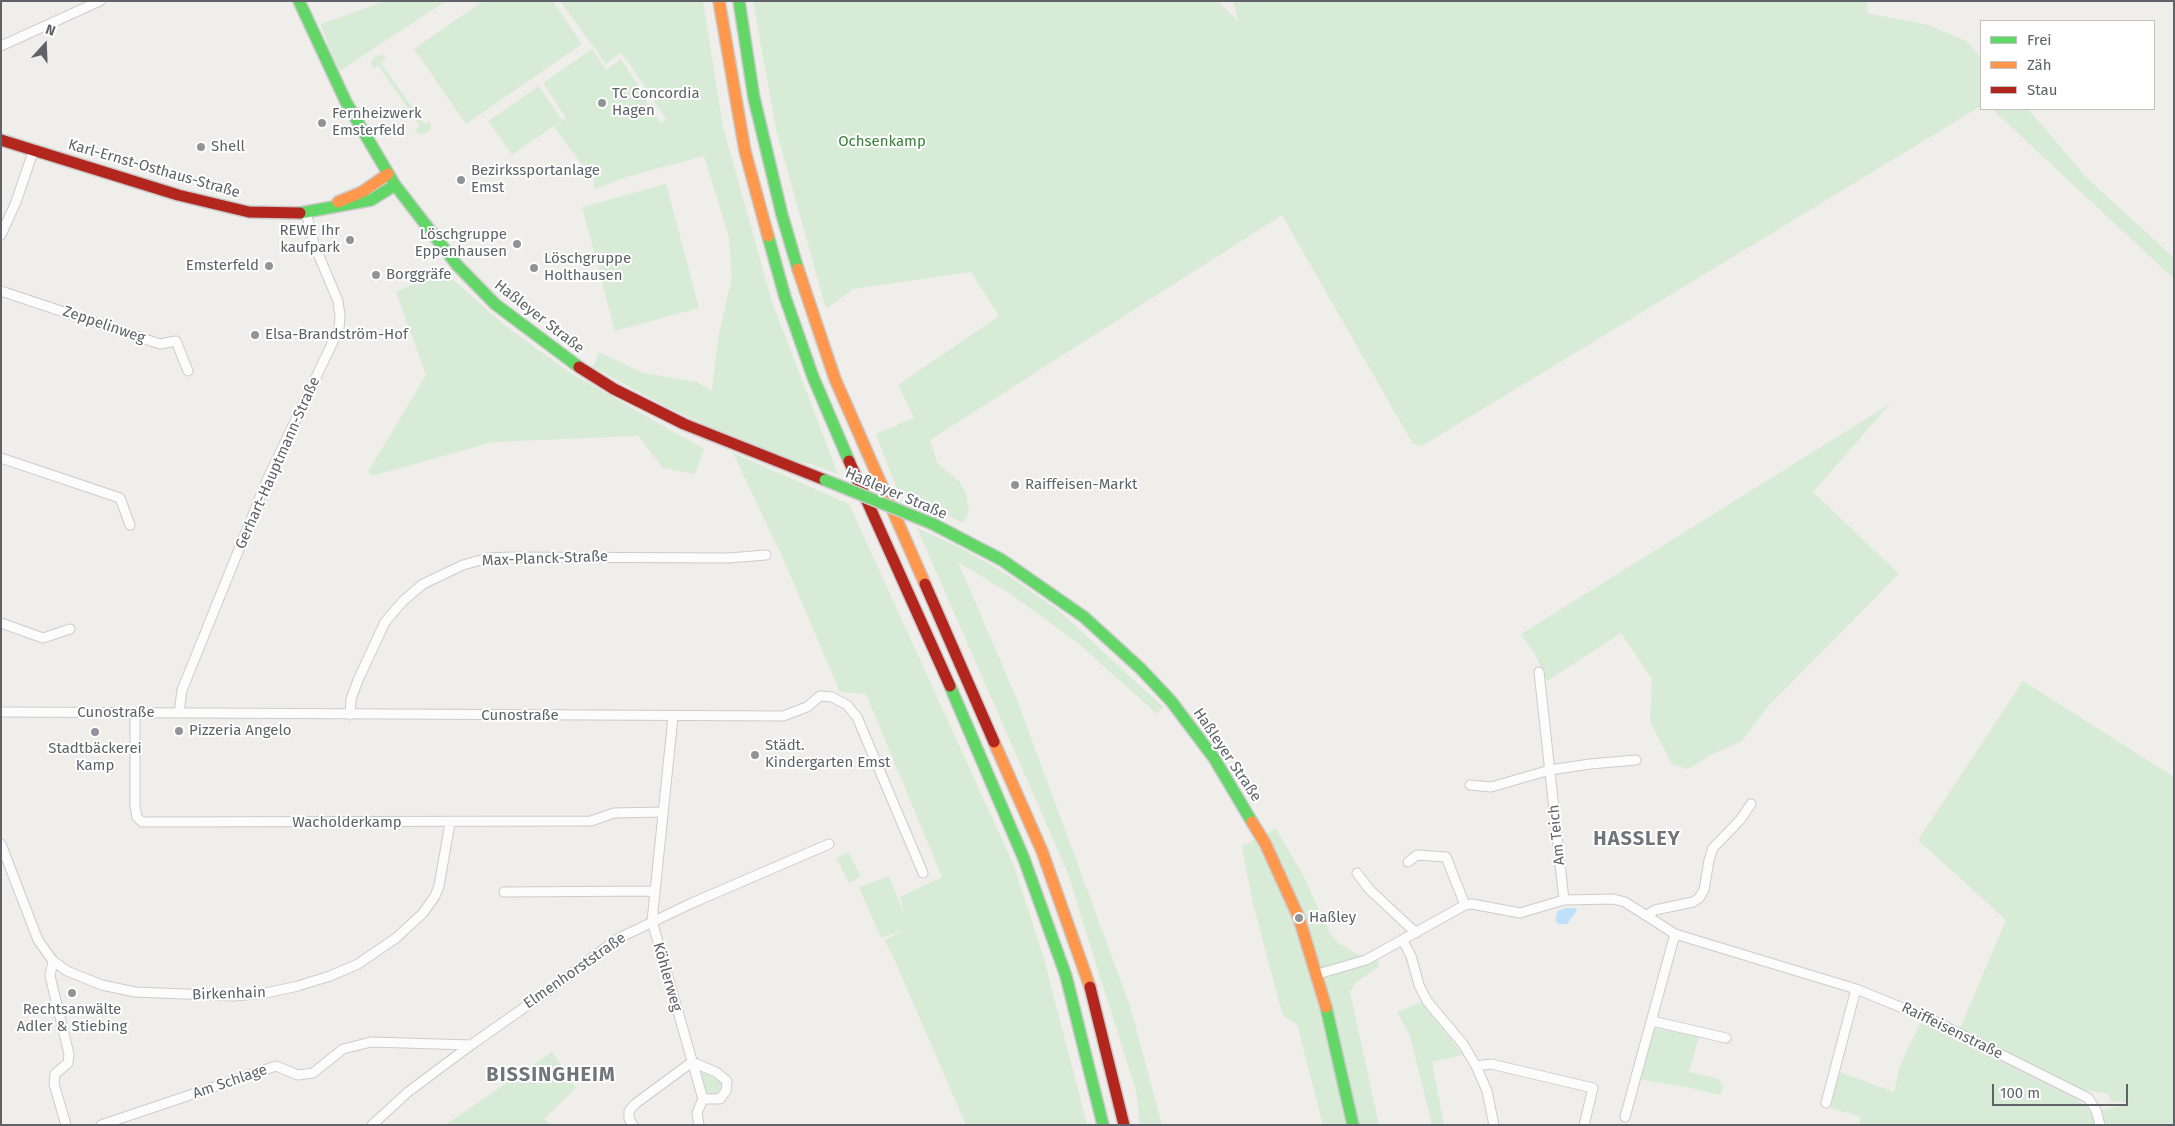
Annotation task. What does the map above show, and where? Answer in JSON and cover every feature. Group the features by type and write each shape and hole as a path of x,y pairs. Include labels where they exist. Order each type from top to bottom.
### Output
{"main road":[{"name":"Haßleyer Straße","path":"299,1 332,75 395,185 457,265 495,304 524,328 573,364 614,389 726,442 933,524 1002,560 1054,594 1110,640 1171,701 1214,758 1265,843 1299,918 1318,974 1353,1125"},
{"path":"719,1 745,151 785,297 813,377 881,537 946,680 1024,860 1066,976 1103,1125"},
{"path":"739,1 754,98 782,215 835,379 1042,851 1090,987 1124,1125"},
{"name":"Karl-Ernst-Osthaus-Straße","path":"1,140 143,185 236,210 267,213 306,212 371,200 395,185"},
{"name":"Karl-Ernst-Osthaus-Straße","path":"329,207 362,192 388,174"}],"street":[{"path":"1,46 100,1"},
{"path":"1,235 16,202 34,149"},
{"name":"Gerhart-Hauptmann-Straße","path":"179,713 182,690 267,480 334,342 340,316 338,301 314,244 306,212"},
{"name":"Zeppelinweg","path":"1,291 160,344 176,341 188,371"},
{"path":"1,458 120,498 130,525"},
{"name":"Max-Planck-Straße","path":"350,714 351,699 358,680 385,622 403,601 423,584 464,564 488,558 728,558 766,555"},
{"path":"1,623 43,638 70,628"},
{"name":"Am Teich","path":"1539,672 1564,900"},
{"name":"Cunostraße","path":"1,712 672,717 783,716 806,707 820,696 832,697 847,705 857,717 922,873"},
{"name":"Wacholderkamp","path":"135,712 135,806 137,816 142,822 450,823 591,821 614,813 662,812"},
{"name":"Köhlerweg","path":"672,717 652,921 703,1099 697,1112 698,1125"},
{"path":"1470,785 1491,787 1550,770 1636,760"},
{"path":"1647,915 1655,910 1693,902 1699,898 1704,890 1708,860 1713,848 1740,820 1751,804"},
{"name":"Birkenhain","path":"1,844 38,940 53,961 84,979 116,989 195,996 234,996 266,993 330,976 377,953 396,938 423,912 439,886 450,823"},
{"name":"Elmenhorststraße","path":"372,1125 408,1092 617,939 652,921 829,844"},
{"path":"1318,974 1366,960 1465,905 1446,856 1417,855 1408,862"},
{"path":"1357,873 1369,888 1416,933"},
{"path":"504,892 654,891"},
{"name":"Raiffeisenstraße","path":"1465,905 1472,904 1520,913 1564,900 1612,899 1625,902 1675,934 1856,989 1930,1020 2088,1098 2096,1110 2100,1125"},
{"path":"1625,1118 1675,934"},
{"path":"1403,941 1411,956 1419,986 1427,1001 1462,1044 1476,1066 1487,1091 1494,1125"},
{"path":"53,961 50,976 69,1054 68,1063 55,1074 54,1084 66,1125"},
{"path":"1826,1103 1856,989"},
{"path":"1652,1021 1726,1038"},
{"name":"Am Schlage","path":"101,1125 276,1066 298,1075 313,1073 343,1049 371,1042 471,1045"},
{"path":"634,1125 630,1119 629,1111 635,1104 692,1062 716,1072 727,1081 726,1091 720,1098 703,1099"},
{"path":"1476,1066 1491,1064 1593,1088 1584,1125"}],"green space":[{"path":"385,1 446,1 340,71 330,51 321,24"},
{"path":"483,1 553,1 582,44 466,124 414,49"},
{"path":"560,1 703,1 723,127 772,302 838,474 811,464 796,461 704,424 669,408 593,367 599,352 643,373 697,382 712,391 718,338 732,277 729,237 704,156 629,176 594,189 594,181 554,127 566,118 543,83 592,49 606,70 621,59 661,123 666,119 627,60 620,53 606,64"},
{"name":"Ochsenkamp","path":"753,1 1217,1 1238,21 1233,1 1868,1 1867,13 1928,25 1966,41 1980,56 1980,107 1422,446 1413,444 1282,215 930,440 937,463 959,481 966,493 969,511 963,523 898,492 876,434 914,418 898,385 999,316 971,272 853,289 826,309 776,129"},
{"path":"383,55 386,58 381,63 424,124 430,121 431,127 428,132 422,134 416,132 415,130 420,126 378,65 373,69 371,61 376,56"},
{"path":"539,86 562,120 512,155 488,121"},
{"path":"1993,110 2029,110 2086,177 2174,258 2174,279"},
{"path":"666,184 699,308 615,331 582,207"},
{"path":"443,271 508,328 572,374 704,449 695,474 663,468 638,436 493,442 372,476 368,472 426,375 396,292"},
{"path":"1890,404 1813,492 1899,574 1768,706 1742,741 1713,754 1688,769 1672,764 1650,722 1652,679 1621,633 1547,681 1536,656 1521,634"},
{"path":"733,453 849,504 1014,866 1044,959 1087,1125 966,1125 892,954 884,940 906,930 881,938 859,887 889,876 905,917 900,897 942,877 866,694 840,692 785,563"},
{"path":"917,528 963,549 1006,574 1058,610 1163,707 1157,714 1079,644 1012,595 958,562 1016,697 1130,1006 1162,1125 1140,1125 1136,1091 1067,871"},
{"path":"2023,681 2174,777 2174,1125 1859,1125 1861,1117 1831,1108 1839,1072 1894,1092 1900,1066 1921,1021 2073,1095 2092,1113 2132,1103 2111,1101 2108,1094 2078,1089 1959,1031 2006,920 1918,840"},
{"path":"1276,829 1303,875 1330,934 1340,944 1359,955 1379,961 1378,967 1355,983 1350,992 1379,1125 1323,1125 1297,1024 1283,1016 1252,900 1242,846"},
{"path":"848,852 861,876 849,883 836,858"},
{"path":"1422,1002 1463,1055 1432,1062 1444,1125 1432,1125 1410,1036 1397,1012"},
{"path":"1655,1028 1699,1036 1689,1072 1719,1079 1723,1087 1720,1095 1638,1079 1651,1031"},
{"path":"552,1052 576,1088 544,1119 551,1125 445,1125"},
{"path":"703,1072 722,1083 718,1094 710,1095 706,1091 701,1073"}],"water":[{"path":"1566,908 1576,908 1577,910 1567,924 1559,924 1556,922 1558,911"}],"traffic: fast":[{"path":"299,1 346,102 395,185 457,265 495,304 579,367"},
{"path":"739,1 754,98 782,215 798,269"},
{"path":"300,213 371,200 395,185"},
{"path":"768,236 785,297 813,377 849,461"},
{"path":"825,480 933,524"},
{"path":"933,524 1002,560 1084,617 1141,669 1171,701 1214,758 1252,822"},
{"path":"950,686 1024,859 1066,976 1103,1125"},
{"path":"1326,1007 1353,1125"}],"traffic: slow":[{"path":"719,1 745,151 768,236"},
{"path":"338,202 362,192 388,174"},
{"path":"798,269 835,379 925,584"},
{"path":"994,742 1042,851 1090,987"},
{"path":"1252,822 1265,843 1299,918 1326,1007"}],"traffic: jam":[{"path":"1,140 178,195 249,212 300,213"},
{"path":"579,367 614,389 684,424 825,480"},
{"path":"849,461 950,686"},
{"path":"925,584 994,742"},
{"path":"1090,987 1124,1125"}],"place":[{"name":"TC Concordia Hagen","path":"602,103"},
{"name":"Fernheizwerk Emsterfeld","path":"322,123"},
{"name":"Shell","path":"201,147"},
{"name":"Bezirkssportanlage Emst","path":"461,180"},
{"name":"REWE Ihr kaufpark","path":"350,240"},
{"name":"Löschgruppe Eppenhausen","path":"517,244"},
{"name":"Emsterfeld","path":"269,266"},
{"name":"Löschgruppe Holthausen","path":"534,268"},
{"name":"Borggräfe","path":"376,275"},
{"name":"Elsa-Brandström-Hof","path":"255,335"},
{"name":"Raiffeisen-Markt","path":"1015,485"},
{"name":"Pizzeria Angelo","path":"179,731"},
{"name":"Stadtbäckerei Kamp","path":"95,732"},
{"name":"Städt. Kindergarten Emst","path":"755,755"},
{"name":"Haßley","path":"1299,918"},
{"name":"Rechtsanwälte Adler & Stiebing","path":"72,993"}],"district":[{"name":"HASSLEY","path":"1637,839"},
{"name":"BISSINGHEIM","path":"551,1075"}]}
